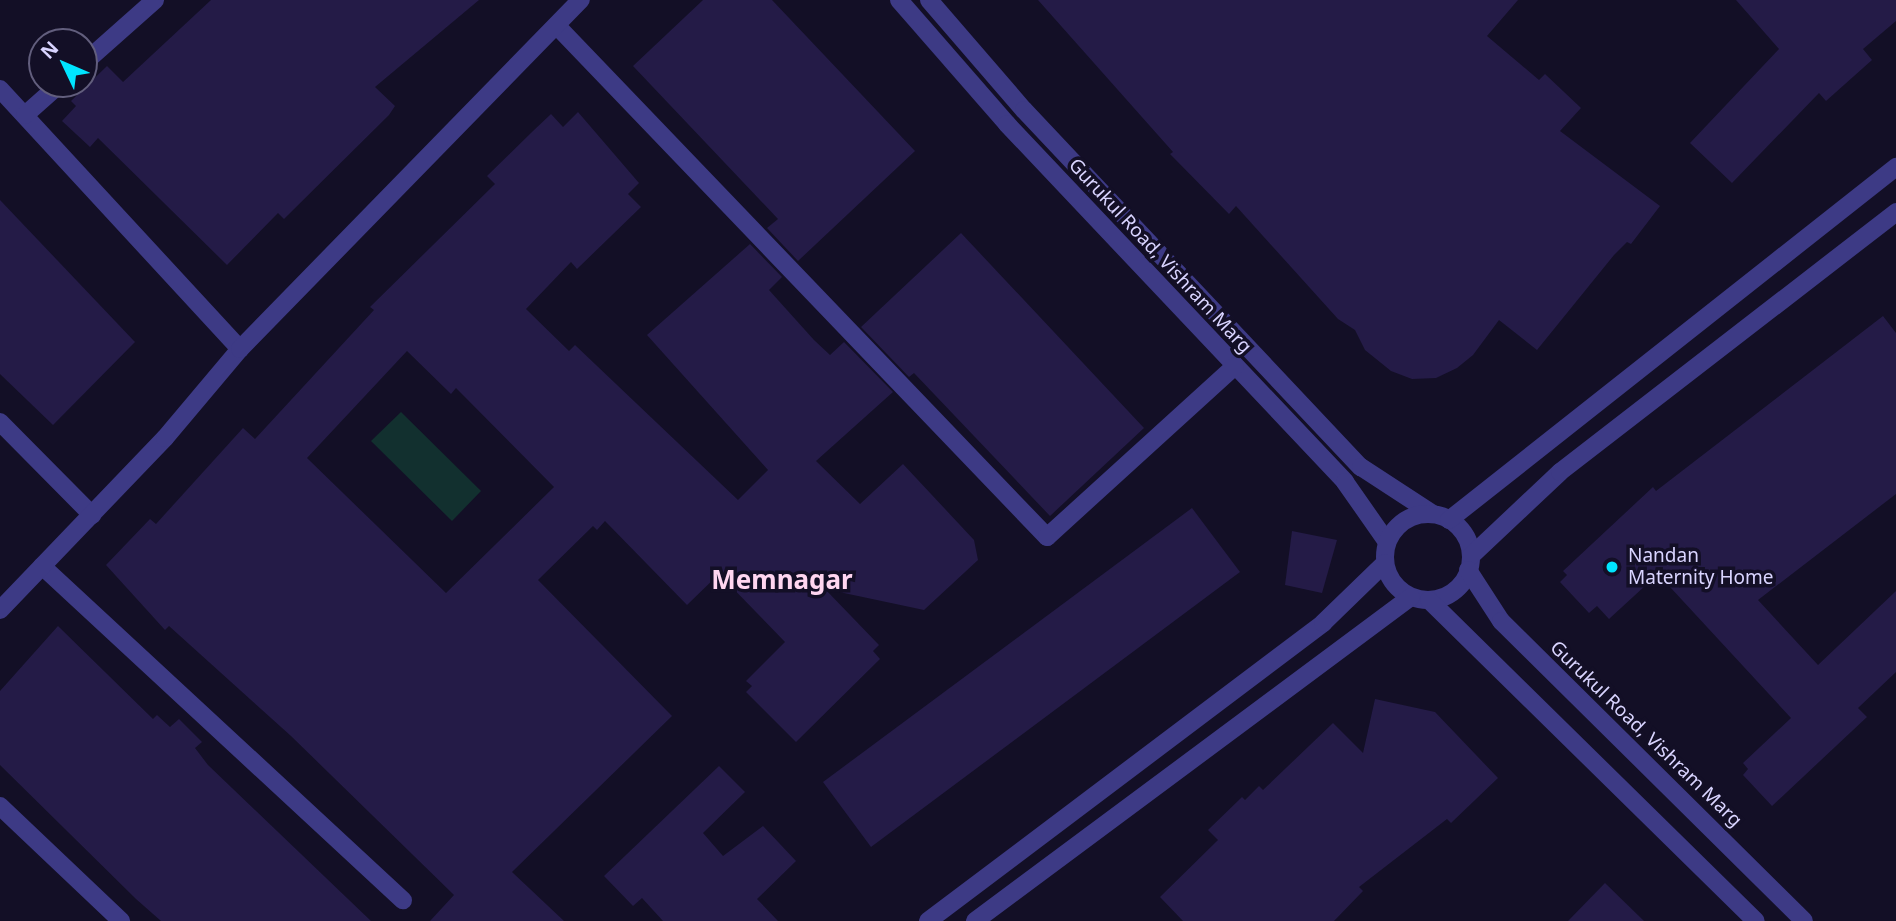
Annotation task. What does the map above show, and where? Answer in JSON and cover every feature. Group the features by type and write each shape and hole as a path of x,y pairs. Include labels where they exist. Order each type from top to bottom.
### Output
{"street":[{"path":"98,51 155,0"},
{"path":"0,610 165,438 240,349 581,0"},
{"name":"Gurukul Road, Vishram Marg","path":"899,0 1007,124 1345,482 1387,542"},
{"name":"Gurukul Road, Vishram Marg","path":"929,0 1024,110 1362,467 1441,517"},
{"path":"557,26 1047,537 1235,366"},
{"path":"0,89 240,349"},
{"path":"25,115 44,98"},
{"path":"1756,921 1420,599 1398,589 1385,563 1387,542 1407,520 1441,517 1896,167"},
{"path":"975,921 1420,599 1444,597 1462,584 1470,563 1560,472 1896,212"},
{"path":"0,422 92,515"},
{"path":"1441,517 1461,529 1470,563"},
{"path":"928,921 1323,623 1385,563"},
{"name":"Gurukul Road, Vishram Marg","path":"1470,563 1501,621 1804,921"},
{"path":"42,566 403,900"},
{"path":"0,806 121,921"}],"green space":[{"path":"401,412 481,491 452,521 371,441"}],"building":[{"path":"211,0 479,0 375,87 395,106 389,115 284,219 278,213 227,265 98,138 90,147 62,121 76,106 71,101 74,98 98,98 98,75 107,66 123,82"},
{"path":"703,0 772,0 915,151 798,261 767,228 778,219 633,66"},
{"path":"1038,0 1518,0 1487,36 1539,80 1545,74 1581,108 1560,131 1660,206 1631,244 1627,242 1614,255 1537,350 1499,320 1473,355 1457,368 1436,378 1412,379 1391,371 1365,350 1355,330 1338,319 1236,206 1229,214 1170,154 1173,152"},
{"path":"1736,0 1896,0 1896,21 1863,49 1872,60 1826,101 1819,93 1732,183 1690,143 1779,49"},
{"path":"578,112 639,183 628,194 641,207 577,269 571,262 526,309 569,351 575,345 738,500 768,470 647,335 750,244 782,277 769,290 814,340 830,355 844,342 893,392 816,461 860,504 903,464 974,540 978,560 924,610 825,589 879,645 873,651 880,659 796,742 746,692 752,686 746,681 785,642 719,574 687,605 605,521 597,530 593,526 538,580 672,716 512,872 564,921 430,921 454,895 291,736 169,626 165,630 106,565 150,519 156,524 243,428 255,439 374,310 370,307 495,184 487,176 533,131 551,114 563,127","holes":["407,351 451,394 456,388 554,487 446,593 307,458"]},
{"path":"0,200 135,342 53,425 0,374"},
{"path":"961,233 1144,428 1050,516 914,373 909,377 861,327"},
{"path":"1883,316 1896,333 1896,494 1758,600 1818,665 1896,591 1896,672 1858,708 1867,717 1772,806 1743,775 1748,769 1743,763 1791,718 1658,574 1609,619 1597,606 1589,613 1560,582 1567,575 1563,571 1653,487 1656,491"},
{"path":"1192,508 1240,572 871,847 823,782"},
{"path":"1292,531 1337,540 1322,593 1285,585"},
{"path":"58,626 153,719 157,715 170,727 179,719 202,742 195,748 208,765 371,921 161,921 136,899 0,765 0,691"},
{"path":"1375,699 1435,712 1498,778 1451,823 1447,819 1359,887 1363,891 1334,921 1183,921 1160,897 1218,840 1208,830 1242,797 1245,800 1259,786 1263,790 1333,723 1363,753"},
{"path":"719,766 745,792 703,833 723,856 763,826 796,861 757,899 778,921 663,921 642,898 633,906 604,876"},
{"path":"1605,883 1644,921 1568,921"}],"place":[{"name":"Nandan Maternity Home","path":"1612,567"}],"district":[{"name":"Memnagar","path":"782,580"}]}
